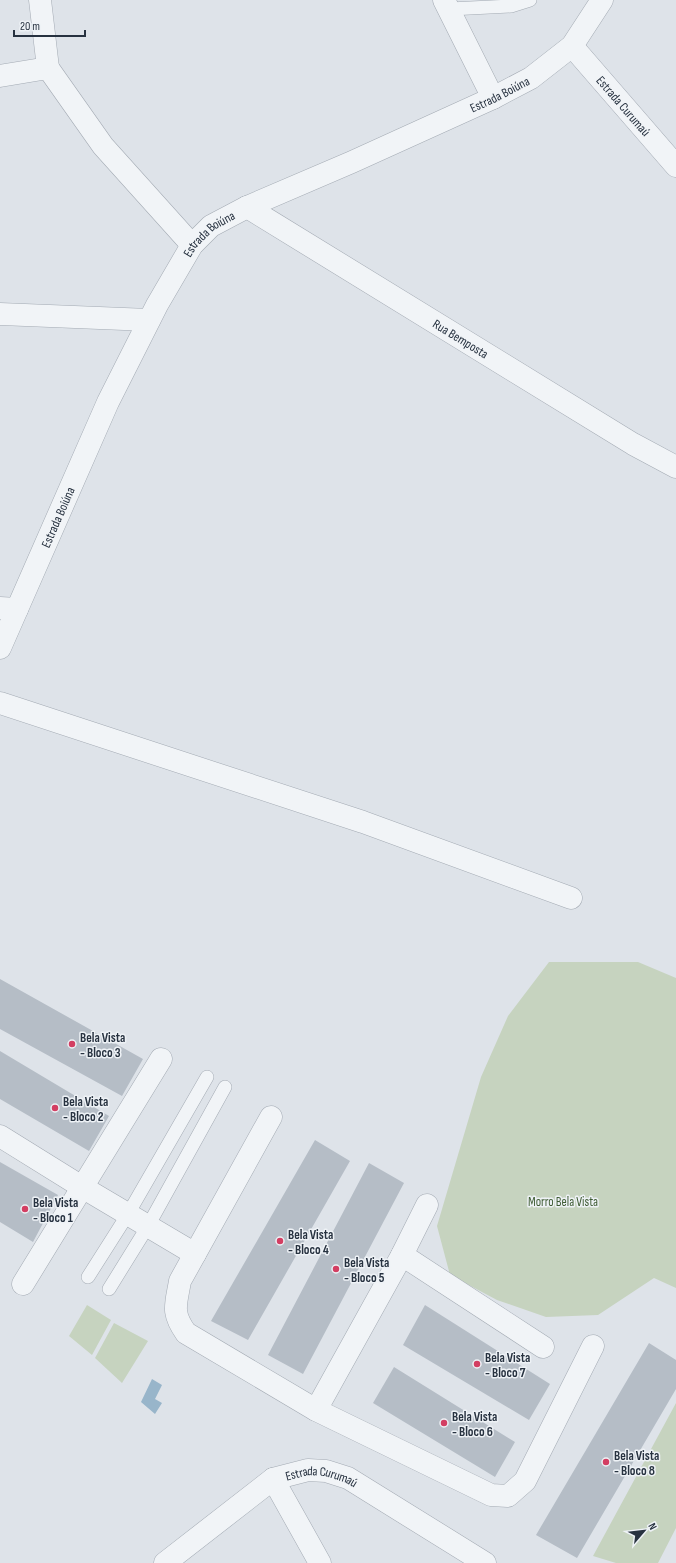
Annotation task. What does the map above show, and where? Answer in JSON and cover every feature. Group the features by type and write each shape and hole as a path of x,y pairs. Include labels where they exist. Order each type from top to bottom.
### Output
{"street":[{"path":"40,0 48,68 103,146 192,245"},
{"name":"Estrada Boiúna","path":"0,648 9,609 149,320 192,245 211,226 247,207 352,162 493,98 531,78 572,46 602,0"},
{"path":"447,4 493,98"},
{"name":"Estrada Curumaú","path":"572,46 676,166"},
{"path":"0,76 48,68"},
{"name":"Rua Bemposta","path":"247,207 633,444 676,467"},
{"path":"0,314 149,320"},
{"path":"0,703 363,822 571,898"},
{"path":"23,1284 161,1059"},
{"path":"271,1116 180,1281 175,1306 177,1321 186,1333 316,1410 491,1495 508,1496 525,1481 593,1346"},
{"path":"0,1136 195,1254"},
{"path":"316,1410 402,1255 426,1205"},
{"path":"402,1255 543,1347"},
{"name":"Estrada Curumaú","path":"165,1563 273,1479 308,1470 326,1471 348,1478 485,1563"},
{"path":"273,1479 320,1563"}],"lane":[{"path":"447,4 511,6 530,0"},
{"path":"88,1277 128,1214 207,1077"},
{"path":"109,1289 148,1226 225,1087"}],"green space":[{"name":"Morro Bela Vista","path":"549,962 638,962 676,978 676,1288 654,1278 598,1315 546,1317 497,1300 450,1275 437,1226 481,1077 508,1016"},
{"path":"87,1305 111,1320 92,1355 69,1336"},
{"path":"114,1323 148,1341 122,1383 95,1358"},
{"path":"676,1403 676,1528 658,1563 616,1563 593,1556"}],"water":[{"path":"152,1379 162,1385 155,1399 162,1403 155,1414 141,1402"}],"building":[{"name":"Bela Vista - Bloco 3","path":"0,979 143,1059 122,1096 0,1029"},
{"name":"Bela Vista - Bloco 2","path":"0,1051 109,1116 89,1151 0,1099"},
{"name":"Bela Vista - Bloco 4","path":"315,1140 350,1161 248,1340 211,1321"},
{"name":"Bela Vista - Bloco 1","path":"0,1162 58,1195 33,1242 0,1222"},
{"name":"Bela Vista - Bloco 5","path":"369,1163 404,1183 303,1374 268,1355"},
{"name":"Bela Vista - Bloco 7","path":"425,1305 550,1384 529,1420 403,1345"},
{"name":"Bela Vista - Bloco 8","path":"649,1343 676,1360 676,1389 577,1558 536,1535"},
{"name":"Bela Vista - Bloco 6","path":"394,1367 515,1442 495,1477 373,1403"}],"place":[{"name":"Bela Vista - Bloco 3","path":"72,1044"},
{"name":"Bela Vista - Bloco 2","path":"55,1108"},
{"name":"Bela Vista - Bloco 1","path":"25,1209"},
{"name":"Bela Vista - Bloco 4","path":"280,1241"},
{"name":"Bela Vista - Bloco 5","path":"336,1269"},
{"name":"Bela Vista - Bloco 7","path":"477,1364"},
{"name":"Bela Vista - Bloco 6","path":"444,1423"},
{"name":"Bela Vista - Bloco 8","path":"606,1462"}]}
